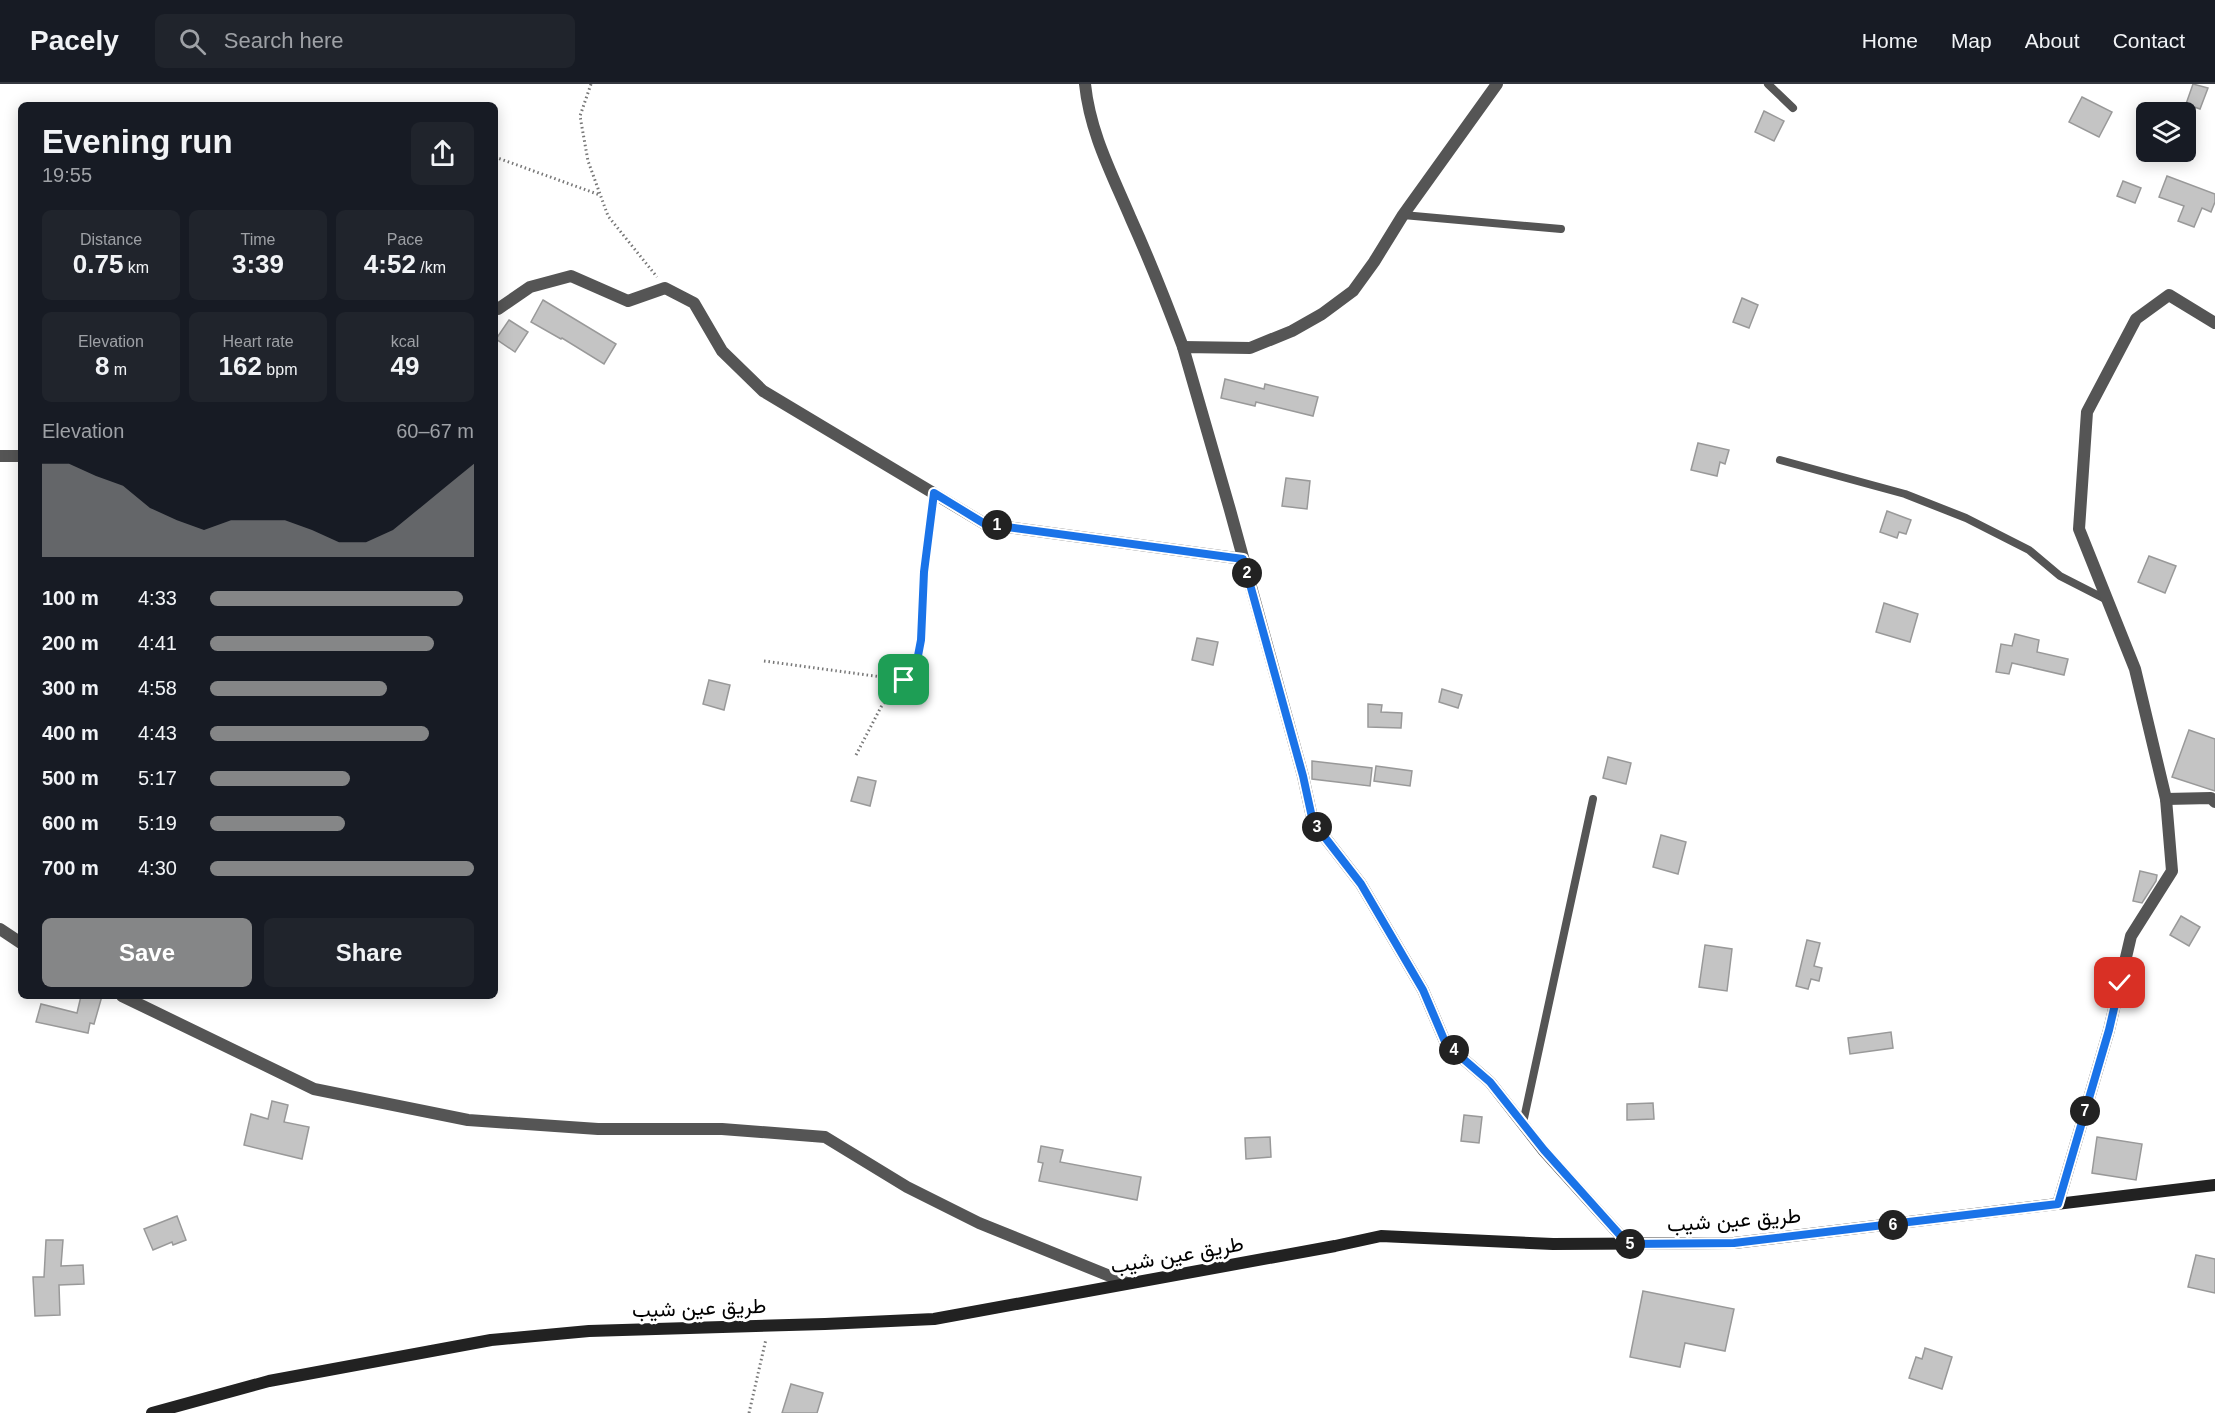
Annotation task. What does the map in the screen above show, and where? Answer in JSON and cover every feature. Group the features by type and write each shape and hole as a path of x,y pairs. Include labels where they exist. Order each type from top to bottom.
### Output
{"main road":[{"name":"طريق عين شيب","path":"152,1413 269,1381 491,1340 589,1331 934,1319 1381,1236 1553,1244 1734,1243 2215,1185"}],"street":[{"path":"1084,84 1087,110 1099,146 1161,289 1183,347 1303,776 1313,822 1361,884 1423,990 1446,1044 1490,1082 1628,1244"},
{"path":"1183,347 1250,348 1292,331 1322,314 1353,291 1403,215 1497,84"},
{"path":"498,311 530,287 571,276 628,301 665,288 694,303 722,351 763,391 985,524 1243,559"},
{"path":"2058,1204 2109,1030 2131,936 2172,871 2166,799 2135,669 2079,528 2086,412 2136,319 2169,295 2215,323"},
{"path":"0,456 18,456"},
{"path":"2166,799 2211,798 2215,802"},
{"path":"0,929 18,941"},
{"path":"128,999 314,1089 468,1120 598,1129 722,1129 825,1137 907,1187 979,1223 1127,1283"}],"lane":[{"path":"1768,84 1793,108"},
{"path":"1403,215 1561,229"},
{"path":"1780,460 1905,494 1966,518 2029,550 2060,576 2108,600"},
{"path":"1523,1123 1593,799"}],"path":[{"path":"591,84 580,116 588,161 600,195 608,216 665,288"},
{"path":"498,159 600,195"},
{"path":"856,755 881,707 917,661 921,640 924,572 934,493"},
{"path":"764,661 904,680"},
{"path":"749,1413 769,1326"}],"building":[{"path":"2193,84 2208,88 2200,109 2196,108 2196,102 2187,102"},
{"path":"2082,97 2112,112 2099,137 2069,122"},
{"path":"1764,111 1784,121 1774,141 1755,132"},
{"path":"2167,176 2215,194 2211,212 2202,208 2194,227 2178,221 2184,206 2159,197"},
{"path":"2123,181 2141,188 2135,203 2117,196"},
{"path":"1742,298 1758,305 1749,328 1733,322"},
{"path":"543,300 616,344 604,364 531,322"},
{"path":"509,320 528,332 515,352 498,340 498,336"},
{"path":"1225,379 1264,389 1265,384 1318,397 1313,416 1256,402 1255,406 1221,398"},
{"path":"1698,443 1729,450 1725,464 1720,462 1717,476 1691,470"},
{"path":"1286,478 1310,481 1307,509 1282,506"},
{"path":"1887,511 1911,520 1906,534 1899,532 1897,538 1880,532"},
{"path":"2149,556 2176,566 2165,593 2138,582"},
{"path":"1884,603 1918,614 1910,642 1876,632"},
{"path":"2015,634 2039,640 2037,652 2068,659 2064,675 2012,663 2009,674 1996,672 2001,644 2012,646"},
{"path":"1197,638 1218,642 1213,665 1192,660"},
{"path":"709,680 730,685 724,710 703,704"},
{"path":"1442,689 1462,695 1458,708 1439,702"},
{"path":"1368,704 1382,705 1381,712 1402,713 1401,728 1368,727"},
{"path":"2189,730 2215,739 2215,791 2172,777"},
{"path":"1608,757 1631,763 1626,784 1603,778"},
{"path":"1312,761 1372,768 1370,786 1312,779"},
{"path":"1376,766 1412,771 1410,786 1374,781"},
{"path":"858,777 876,781 870,806 851,801"},
{"path":"1661,835 1686,842 1678,874 1653,867"},
{"path":"2140,871 2157,875 2156,881 2142,903 2133,901"},
{"path":"2181,916 2200,927 2189,946 2170,935"},
{"path":"1807,940 1820,943 1814,966 1822,968 1819,981 1811,979 1808,989 1796,986"},
{"path":"1705,945 1732,949 1727,991 1699,987"},
{"path":"80,999 101,999 94,1024 90,1023 88,1033 36,1022 41,1004 77,1013"},
{"path":"1891,1032 1893,1048 1850,1054 1848,1038"},
{"path":"272,1101 288,1105 284,1122 309,1127 302,1159 244,1145 251,1114 268,1119"},
{"path":"1653,1103 1654,1119 1627,1120 1627,1104"},
{"path":"1464,1115 1482,1117 1479,1143 1461,1141"},
{"path":"1270,1137 1271,1157 1246,1159 1245,1138"},
{"path":"2097,1137 2142,1144 2136,1180 2092,1173"},
{"path":"1041,1146 1063,1150 1060,1162 1141,1177 1137,1200 1039,1181 1043,1163 1038,1162"},
{"path":"177,1216 186,1240 173,1245 172,1242 153,1250 144,1229"},
{"path":"46,1240 63,1240 61,1266 83,1265 84,1284 59,1285 60,1315 35,1316 33,1277 44,1277"},
{"path":"2196,1255 2215,1259 2215,1293 2188,1287"},
{"path":"1643,1291 1734,1309 1725,1351 1685,1343 1680,1367 1630,1357"},
{"path":"1925,1348 1952,1357 1942,1389 1909,1378 1916,1357 1922,1359"},
{"path":"791,1384 823,1393 817,1413 782,1413"}],"route":[{"path":"904,680 917,661 921,640 924,572 934,493 985,524 1243,559 1303,776 1313,822 1361,884 1423,990 1446,1044 1490,1082 1544,1150 1628,1244 1734,1243 2058,1204 2109,1030 2120,983"}]}
